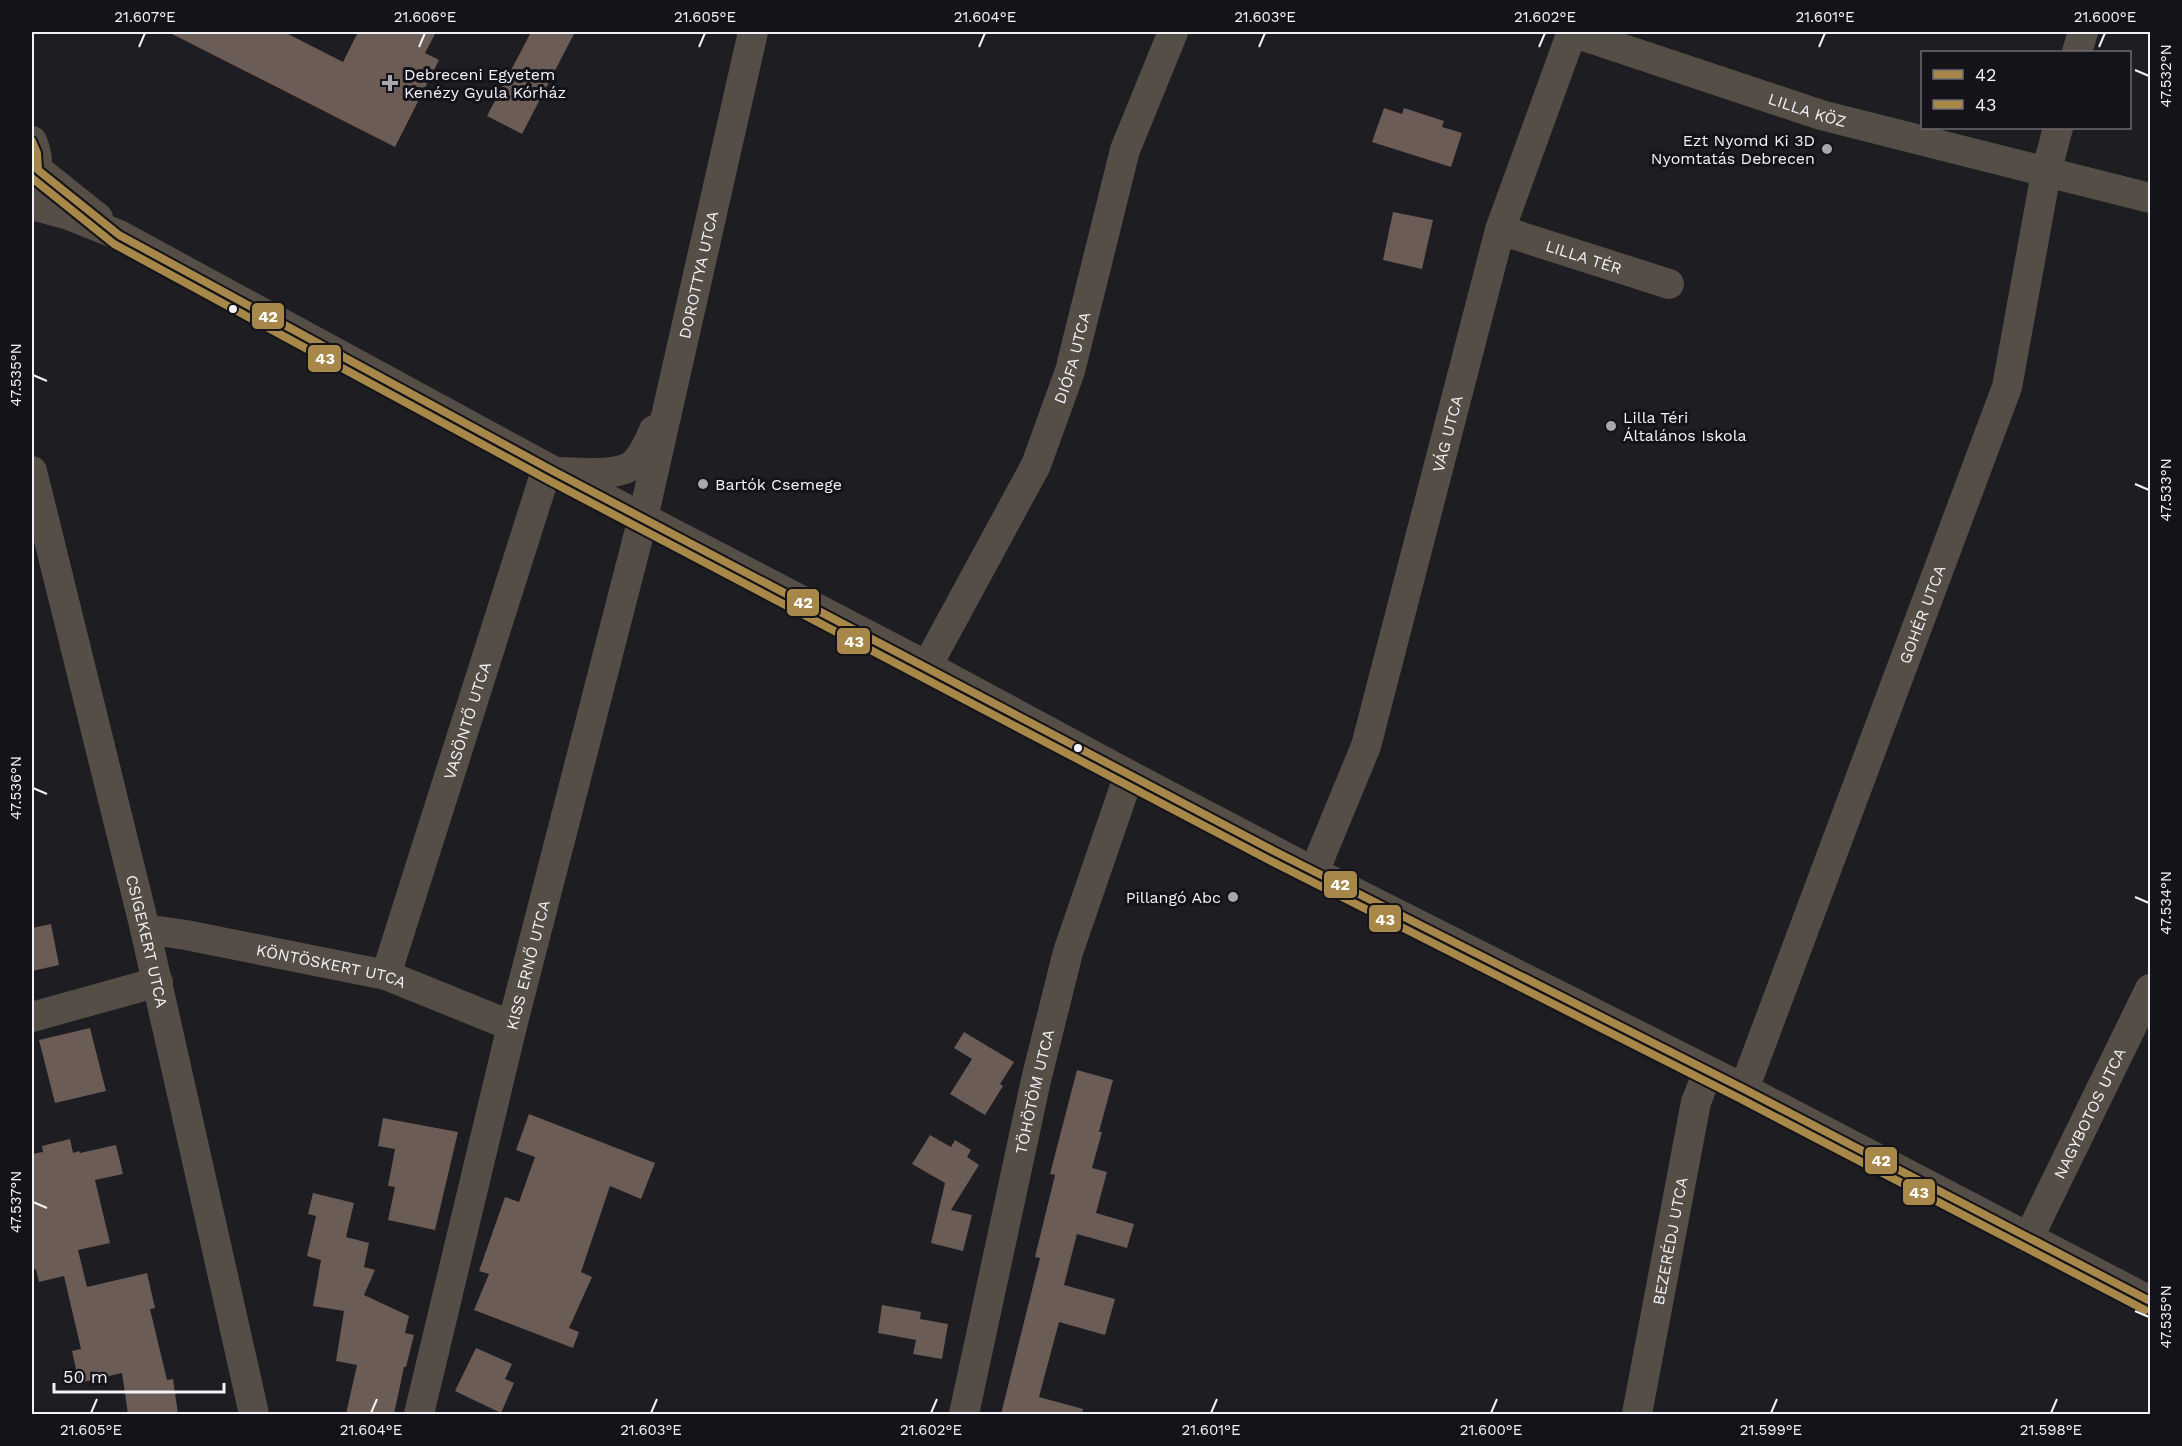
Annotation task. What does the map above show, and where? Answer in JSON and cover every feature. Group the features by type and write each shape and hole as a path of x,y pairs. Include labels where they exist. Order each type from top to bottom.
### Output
{"street":[{"name":"DOROTTYA UTCA","path":"643,518 753,32"},
{"name":"DIÓFA UTCA","path":"927,666 1036,465 1070,371 1125,150 1173,32"},
{"name":"LILLA KÖZ","path":"1572,32 1821,115 2151,198"},
{"name":"VÁG UTCA","path":"1314,872 1366,746 1500,230 1572,32"},
{"path":"2077,51 2083,32"},
{"name":"GOHÉR UTCA","path":"1744,1089 2007,387 2046,173 2058,129"},
{"path":"32,141 37,153 35,182 119,235 551,470 927,666 1129,775 1314,872 1744,1089 2028,1239 2151,1301"},
{"path":"32,205 69,215 119,235"},
{"name":"LILLA TÉR","path":"1500,230 1669,284"},
{"path":"551,470 612,472 632,465 646,449 670,392"},
{"name":"VASÖNTŐ UTCA","path":"386,975 551,470"},
{"name":"CSIGEKERT UTCA","path":"32,471 158,982 254,1414"},
{"name":"KISS ERNŐ UTCA","path":"419,1414 512,1026 643,518"},
{"name":"TÖHÖTÖM UTCA","path":"964,1414 1036,1080 1068,952 1129,775"},
{"name":"KÖNTÖSKERT UTCA","path":"145,929 386,975 512,1026"},
{"path":"32,1017 158,982"},
{"name":"NAGYBOTOS UTCA","path":"2028,1239 2151,988"},
{"name":"BEZERÉDJ UTCA","path":"1637,1414 1696,1102 1707,1072"}],"building":[{"path":"168,32 284,32 343,62 358,32 436,32 425,53 439,60 395,147"},
{"path":"531,32 575,32 522,134 487,116"},
{"path":"1384,108 1402,114 1404,108 1444,121 1442,127 1462,133 1451,167 1372,142"},
{"path":"1393,212 1433,220 1422,269 1383,260"},
{"path":"51,924 59,965 32,971 32,928"},
{"path":"90,1028 106,1091 55,1103 39,1040"},
{"path":"964,1032 1014,1062 1000,1084 1003,1086 985,1115 950,1094 972,1059 954,1048"},
{"path":"1077,1070 1113,1080 1092,1168 1107,1172 1096,1213 1134,1224 1127,1248 1077,1234 1064,1285 1115,1299 1105,1335 1059,1322 1039,1397 1083,1409 1082,1414 1001,1414 1040,1258 1035,1257 1055,1175 1050,1174"},
{"path":"529,1114 655,1163 641,1199 610,1186 581,1272 592,1277 569,1328 579,1332 573,1348 474,1310 489,1274 479,1271 505,1197 519,1202 535,1157 516,1150"},
{"path":"383,1118 458,1132 435,1230 388,1220 395,1187 388,1186 395,1149 378,1146"},
{"path":"930,1135 951,1147 955,1140 971,1150 967,1157 979,1165 951,1210 972,1215 963,1251 931,1243 945,1183 912,1164"},
{"path":"70,1139 73,1153 116,1145 123,1174 95,1180 110,1243 78,1250 87,1287 147,1273 155,1308 150,1309 167,1380 173,1379 178,1414 128,1414 122,1373 79,1383 72,1351 81,1349 64,1276 39,1282 36,1270 32,1267 32,1154 43,1152 42,1146"},
{"path":"313,1193 354,1203 346,1237 369,1243 364,1267 375,1270 364,1295 409,1316 405,1333 414,1335 406,1367 404,1367 394,1414 346,1414 357,1365 336,1361 344,1311 313,1306 321,1260 307,1256 316,1216 308,1214"},
{"path":"882,1305 921,1312 920,1319 948,1324 942,1359 913,1354 916,1340 878,1333"},
{"path":"476,1348 512,1364 505,1379 514,1383 501,1413 455,1391"}],"transit line":[{"name":"42","path":"32,141 37,153 38,170 119,235 555,472 1274,851 1744,1089 2150,1301"},
{"name":"43","path":"32,178 114,244 550,481 1269,860 1739,1098 2145,1310"}],"place":[{"name":"Debreceni Egyetem Kenézy Gyula Kórház","path":"390,83"},
{"name":"Ezt Nyomd Ki 3D Nyomtatás Debrecen","path":"1827,149"},
{"name":"Lilla Téri Általános Iskola","path":"1611,426"},
{"name":"Bartók Csemege","path":"703,484"},
{"name":"Pillangó Abc","path":"1233,897"}]}
